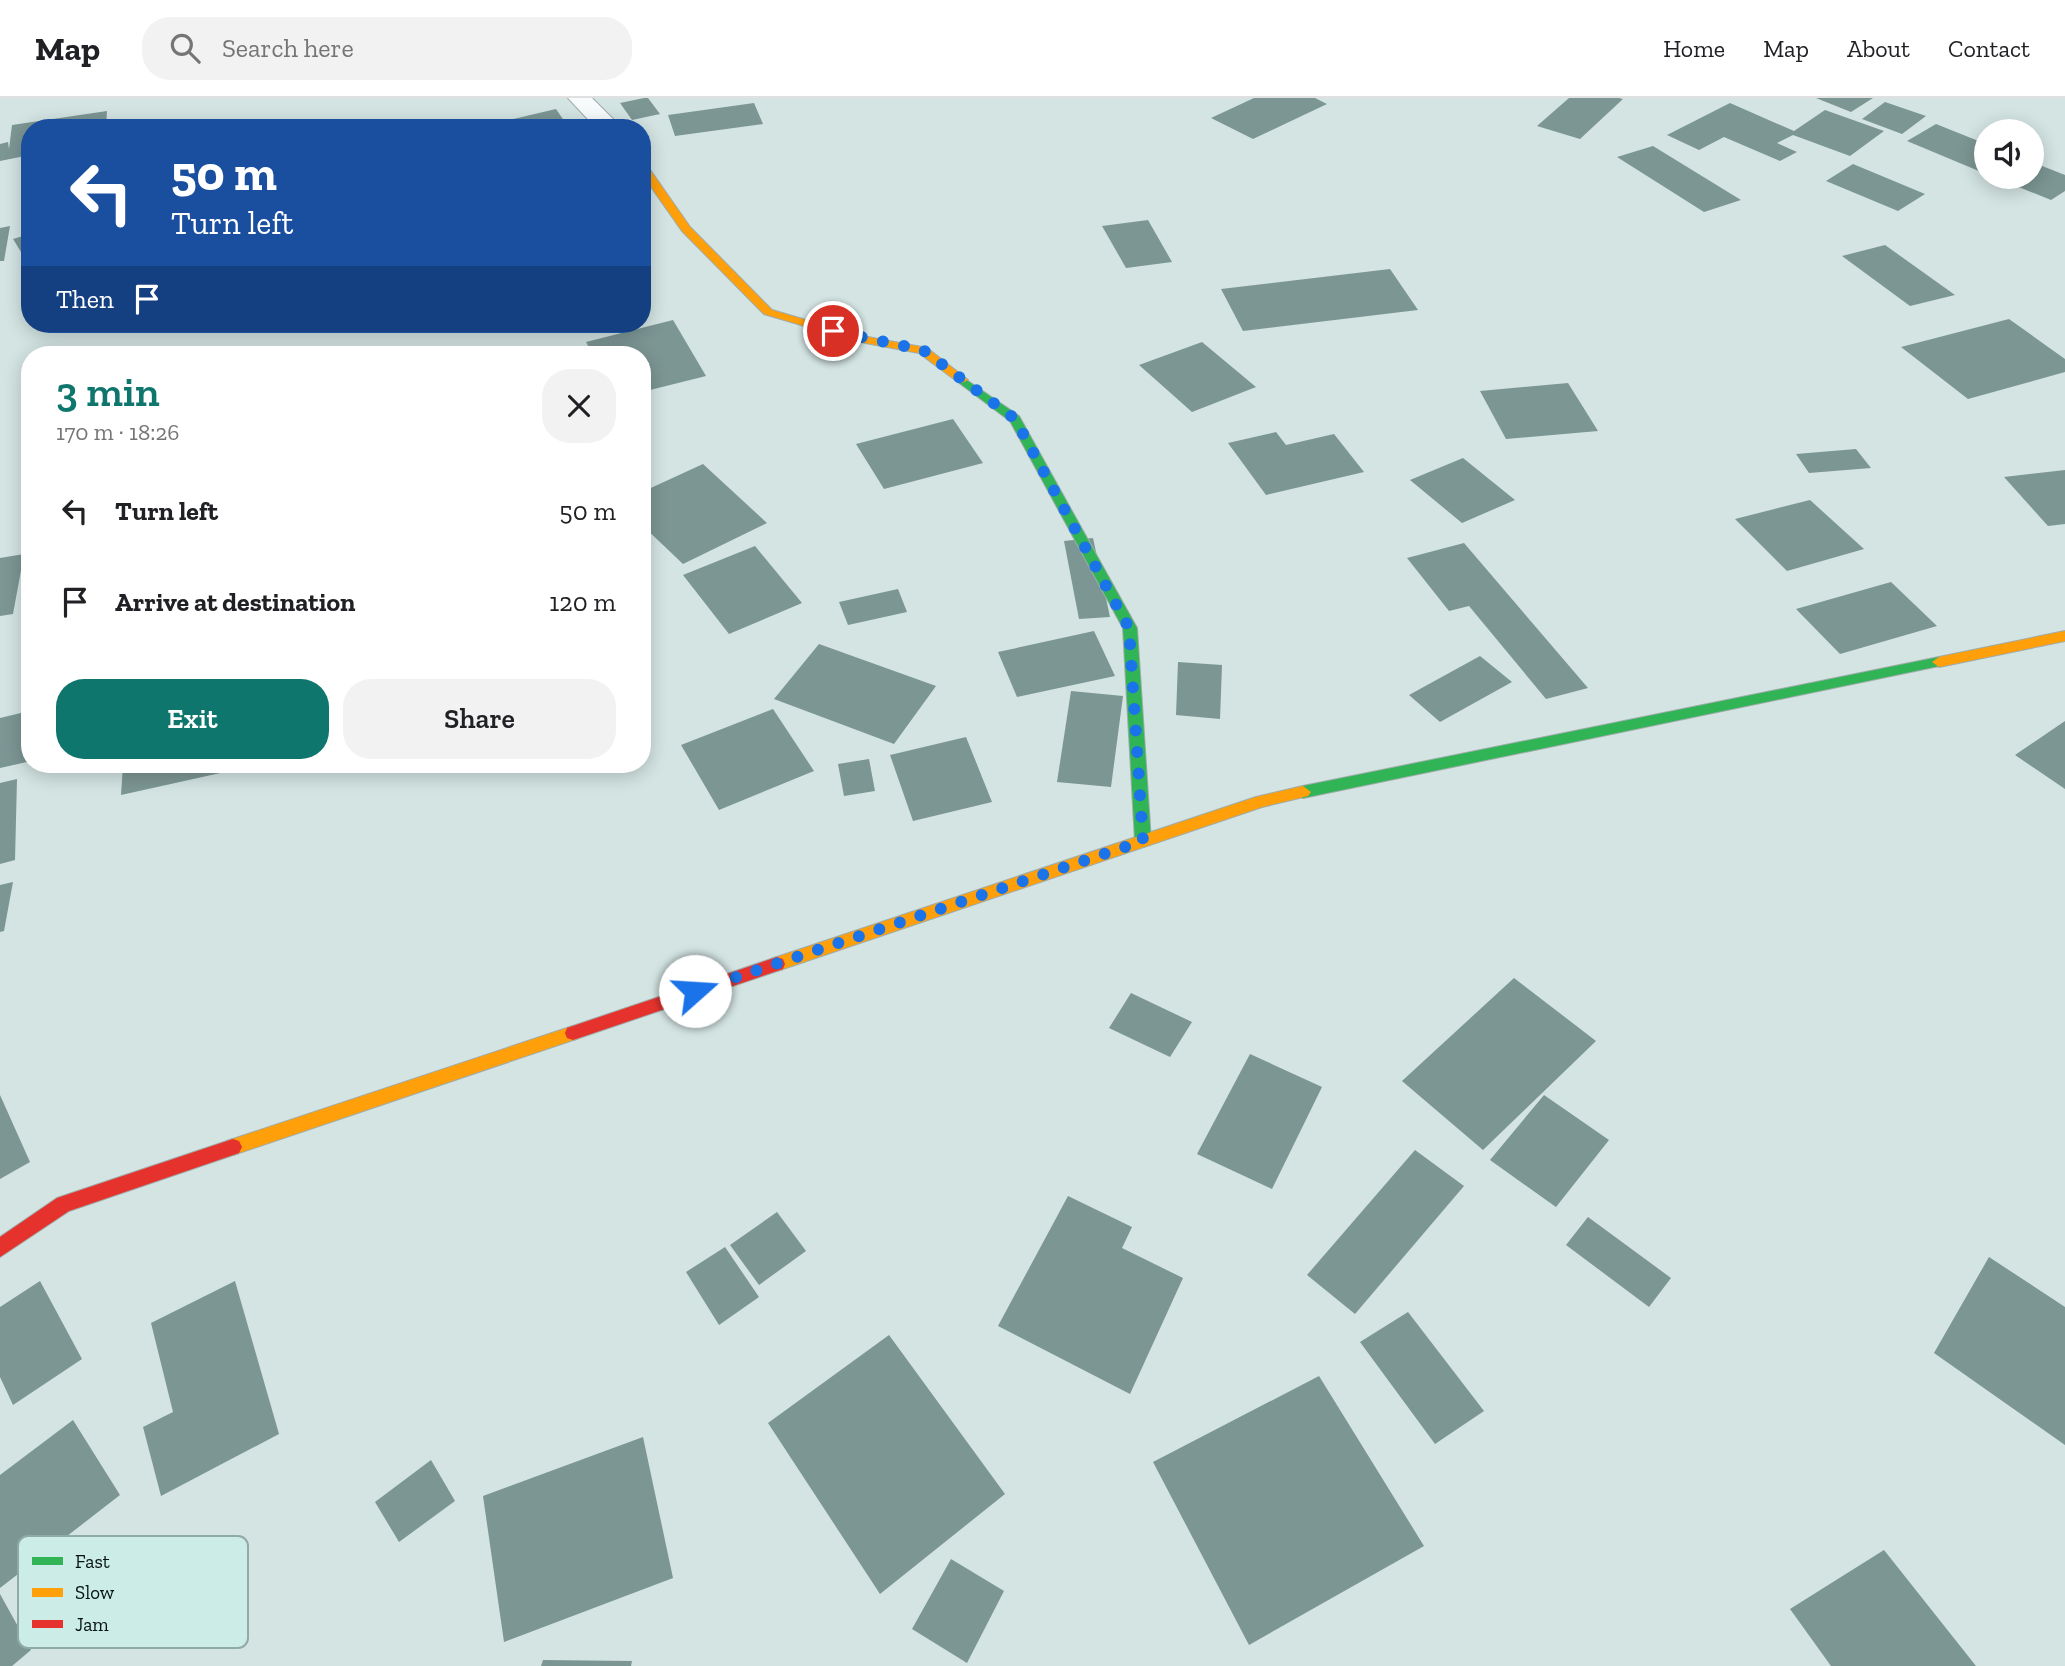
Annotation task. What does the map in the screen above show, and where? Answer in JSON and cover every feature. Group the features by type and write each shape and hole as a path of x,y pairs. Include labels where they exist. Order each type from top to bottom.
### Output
{"street":[{"path":"579,98 601,119"},
{"path":"651,179 686,229 768,312 855,338 923,350 1015,419 1129,628 1143,841"},
{"path":"0,1248 62,1204 1261,802 2065,636"}],"building":[{"path":"648,98 660,114 631,119 620,103"},
{"path":"1254,98 1315,98 1327,104 1253,139 1211,118"},
{"path":"1569,98 1623,99 1580,139 1537,126"},
{"path":"1816,98 1873,98 1851,112"},
{"path":"1885,102 1926,116 1902,134 1862,119"},
{"path":"754,103 763,124 675,136 668,115"},
{"path":"1730,103 1794,131 1825,110 1884,131 1850,156 1793,135 1777,143 1797,152 1780,161 1724,137 1699,150 1667,135"},
{"path":"556,109 563,119 514,119"},
{"path":"107,111 107,119 53,119"},
{"path":"21,124 21,157 0,161 0,144 8,142 9,149 12,125"},
{"path":"1936,124 1974,139 1974,169 1907,141"},
{"path":"1653,146 1741,200 1704,212 1617,157"},
{"path":"1853,164 1925,194 1898,211 1826,181"},
{"path":"2044,167 2065,175 2065,191 2051,200 2024,189 2044,189"},
{"path":"1148,220 1172,262 1126,268 1102,226"},
{"path":"10,226 4,261 0,261 0,228"},
{"path":"21,237 21,252 13,239"},
{"path":"1885,245 1955,295 1910,306 1842,256"},
{"path":"1390,269 1418,310 1243,331 1221,289"},
{"path":"2009,319 2065,359 2065,372 1968,399 1901,347"},
{"path":"673,320 706,376 651,390 651,346 588,346 586,342 622,333 651,333 651,326"},
{"path":"1202,342 1256,387 1192,412 1139,365"},
{"path":"1568,383 1598,431 1506,439 1480,391"},
{"path":"953,419 983,463 884,489 856,444"},
{"path":"1276,432 1286,445 1334,434 1364,472 1266,495 1228,443"},
{"path":"1856,449 1871,468 1809,473 1796,454"},
{"path":"1463,458 1515,500 1462,523 1410,480"},
{"path":"703,464 767,523 683,564 651,534 651,488"},
{"path":"2065,470 2065,524 2048,526 2004,477"},
{"path":"1810,500 1864,549 1787,571 1735,519"},
{"path":"1093,538 1110,617 1079,619 1064,541"},
{"path":"1464,543 1588,688 1546,699 1469,606 1449,611 1407,558"},
{"path":"755,546 802,603 729,634 683,575"},
{"path":"21,554 21,570 13,614 0,616 0,558"},
{"path":"1891,582 1937,626 1840,654 1796,609"},
{"path":"898,589 907,612 848,625 839,602"},
{"path":"1094,631 1115,676 1017,697 998,652"},
{"path":"819,644 936,686 894,744 774,699"},
{"path":"1480,656 1512,682 1440,722 1409,695"},
{"path":"1178,662 1222,665 1220,719 1176,715"},
{"path":"1071,691 1123,696 1111,787 1057,782"},
{"path":"773,709 814,771 719,810 681,745"},
{"path":"21,713 21,763 0,768 0,718"},
{"path":"2065,721 2065,789 2015,755"},
{"path":"966,737 992,802 913,821 890,755"},
{"path":"869,759 875,791 844,796 838,764"},
{"path":"122,773 220,773 121,795"},
{"path":"17,779 15,860 0,864 0,783"},
{"path":"13,882 4,931 0,932 0,885"},
{"path":"1514,978 1596,1041 1483,1150 1402,1081"},
{"path":"1131,993 1192,1022 1170,1057 1109,1028"},
{"path":"1250,1054 1322,1087 1272,1189 1197,1154"},
{"path":"0,1095 30,1162 0,1179"},
{"path":"1544,1095 1609,1140 1556,1207 1490,1160"},
{"path":"1415,1150 1464,1186 1355,1314 1307,1275"},
{"path":"1068,1196 1132,1227 1122,1248 1183,1278 1130,1394 998,1326"},
{"path":"777,1212 806,1251 759,1285 730,1245"},
{"path":"1588,1217 1671,1278 1649,1307 1566,1245"},
{"path":"725,1247 759,1297 719,1325 686,1272"},
{"path":"1989,1257 2065,1307 2065,1445 1934,1353"},
{"path":"40,1281 82,1359 13,1405 0,1377 0,1307"},
{"path":"235,1281 279,1434 161,1496 143,1427 173,1412 151,1323"},
{"path":"1408,1312 1484,1411 1435,1444 1360,1342"},
{"path":"889,1335 1005,1494 880,1594 768,1423"},
{"path":"1319,1376 1424,1546 1249,1645 1153,1462"},
{"path":"73,1420 120,1495 67,1536 18,1536 18,1574 0,1588 0,1475"},
{"path":"643,1437 673,1578 504,1642 483,1496"},
{"path":"431,1460 455,1501 399,1542 375,1502"},
{"path":"1884,1550 1976,1666 1831,1666 1790,1609"},
{"path":"951,1559 1004,1591 967,1663 912,1629"},
{"path":"0,1594 18,1627 18,1648 31,1650 12,1666 0,1666"},
{"path":"543,1660 632,1661 631,1666 541,1666"}],"traffic: fast":[{"path":"962,380 1015,419 1130,628 1143,841"},
{"path":"1303,792 1939,662"}],"traffic: slow":[{"path":"651,179 686,229 768,312 855,338 923,350 962,380"},
{"path":"1939,662 2065,636"},
{"path":"777,964 1261,801 1303,792"},
{"path":"233,1147 573,1033"}],"traffic: jam":[{"path":"573,1033 777,964"},
{"path":"0,1248 63,1204 233,1147"}],"route":[{"path":"695,991 1143,841 1129,628 1015,419 923,350 855,338 833,331"}]}
